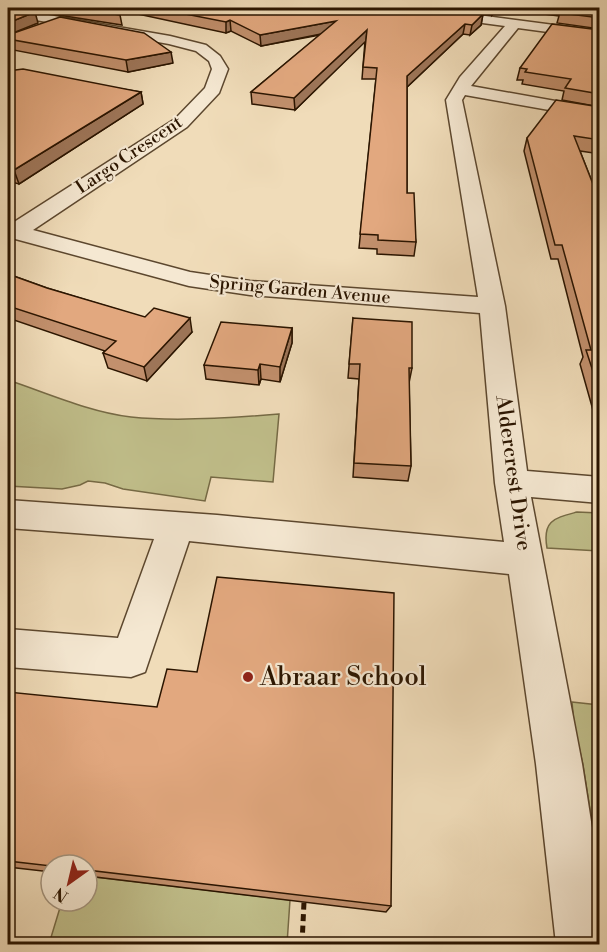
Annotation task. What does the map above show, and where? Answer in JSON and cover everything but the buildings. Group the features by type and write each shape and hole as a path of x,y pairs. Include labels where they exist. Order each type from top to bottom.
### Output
{"street":[{"path":"399,8 600,35"},
{"name":"Largo Crescent","path":"8,12 201,48 215,59 220,69 213,90 181,123 11,231"},
{"path":"36,30 59,21"},
{"path":"459,89 515,23"},
{"path":"459,89 600,114"},
{"name":"Aldercrest Drive","path":"459,89 454,100 492,306 512,483 559,764 583,945"},
{"name":"Spring Garden Avenue","path":"11,231 189,279 250,288 492,306"},
{"path":"512,483 600,490"},
{"path":"8,514 176,526 525,560"},
{"path":"8,648 131,658 176,526"}],"path":[{"path":"302,945 304,902"}],"shaded area":[{"path":"8,380 84,407 115,415 186,419 279,414 273,482 211,477 205,501 123,489 105,483 88,481 62,489 8,486"},
{"path":"577,512 599,513 599,551 547,548 548,526 562,516"},
{"path":"572,702 599,705 599,867 583,765 574,725"},
{"path":"99,877 290,900 287,944 49,944 58,913 99,913"}],"place":[{"name":"Abraar School","path":"248,677"}]}
